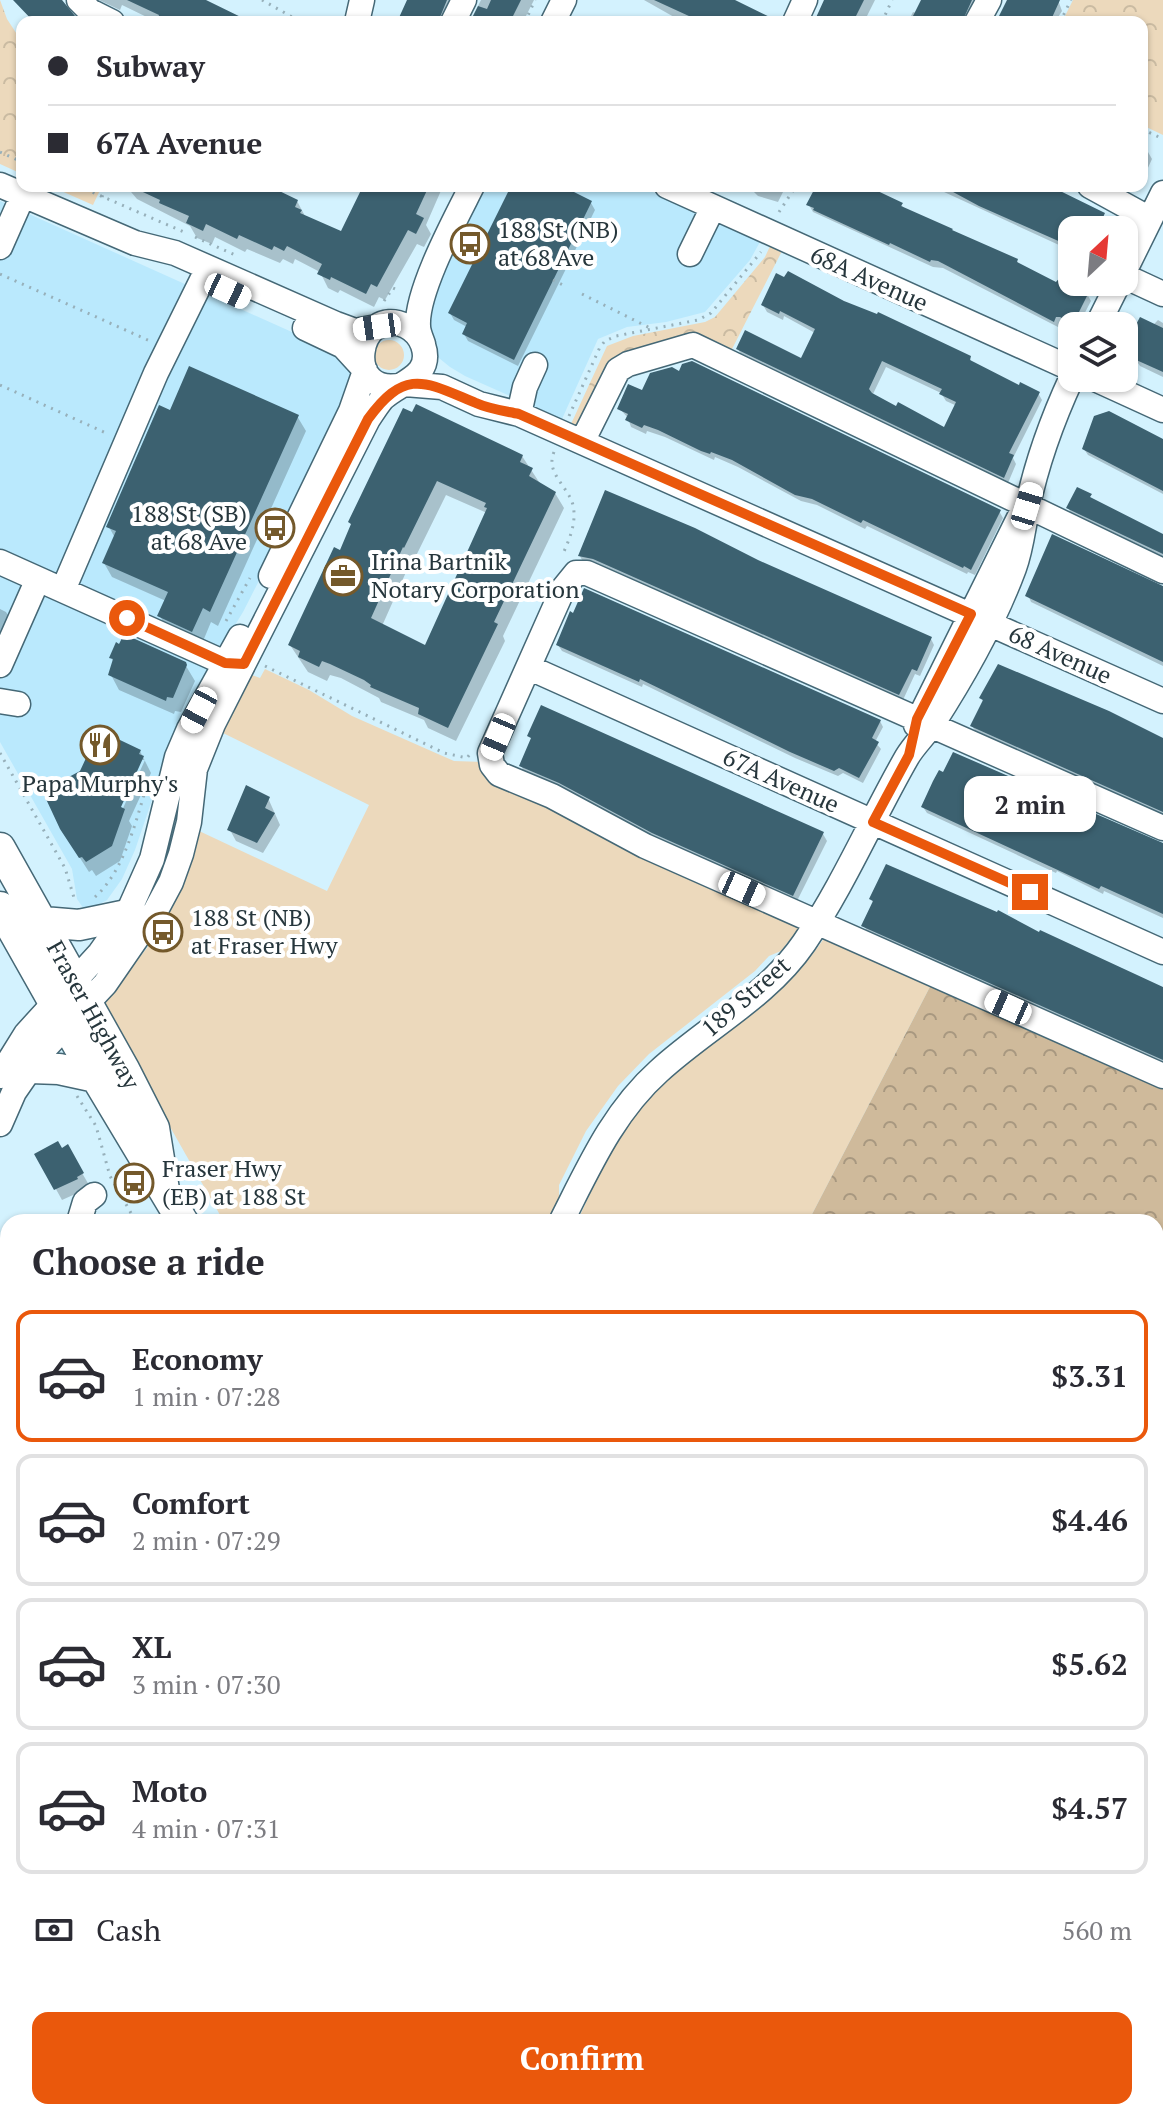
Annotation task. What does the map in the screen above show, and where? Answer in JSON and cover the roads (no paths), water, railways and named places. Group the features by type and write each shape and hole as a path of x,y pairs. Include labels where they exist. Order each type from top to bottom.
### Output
{"main road":[{"name":"Fraser Highway","path":"0,848 43,922 98,1079 178,1214"},
{"name":"Fraser Highway","path":"0,907 71,1002"},
{"path":"43,922 79,925 127,915"},
{"path":"30,1068 59,1069 98,1079"}],"street":[{"path":"79,0 100,16"},
{"path":"16,192 135,243 175,253 355,331 399,308 439,251 469,192"},
{"name":"68A Avenue","path":"687,192 711,199 1058,362"},
{"path":"1101,192 1150,219"},
{"path":"1138,244 1163,193"},
{"path":"0,247 23,195"},
{"path":"690,254 711,199"},
{"path":"135,243 168,264 343,346 373,380 384,386 404,385"},
{"path":"0,1076 26,1034 71,1002 132,948 171,882 189,822 198,759 213,724 368,419 384,397 414,379 421,370 424,347 418,327 419,316 439,251"},
{"path":"63,590 156,373 202,280"},
{"path":"1138,281 1163,294"},
{"path":"377,320 405,326 418,336 424,347"},
{"path":"0,1124 14,1092 127,915 152,859 177,757 189,729 245,664 244,631 351,411 365,371 361,356 363,344 377,320"},
{"path":"582,442 618,370 628,364 693,345 1163,571"},
{"name":"68 Avenue","path":"424,347 434,363 448,373 485,391 519,414"},
{"path":"519,414 525,387 535,365"},
{"name":"68 Avenue","path":"404,385 442,387 479,404 519,414 1163,701"},
{"name":"189 Street","path":"565,1214 602,1141 636,1094 660,1070 773,979 817,922 980,618 1015,566 1027,506 1066,392"},
{"path":"1124,392 1163,410"},
{"path":"0,562 245,664"},
{"path":"1163,828 587,573 576,573 563,589 490,753 492,765 499,774 552,796 645,846 1163,1076"},
{"path":"0,665 38,579"},
{"name":"67A Avenue","path":"530,668 1163,952"},
{"path":"81,1214 85,1202 94,1195"}],"place":[{"name":"188 St (NB) at 68 Ave","path":"470,244"},
{"name":"188 St (SB) at 68 Ave","path":"275,528"},
{"name":"Irina Bartnik Notary Corporation","path":"343,576"},
{"name":"Papa Murphy's","path":"100,745"},
{"name":"188 St (NB) at Fraser Hwy","path":"163,932"},
{"name":"Fraser Hwy (EB) at 188 St","path":"134,1183"}]}
